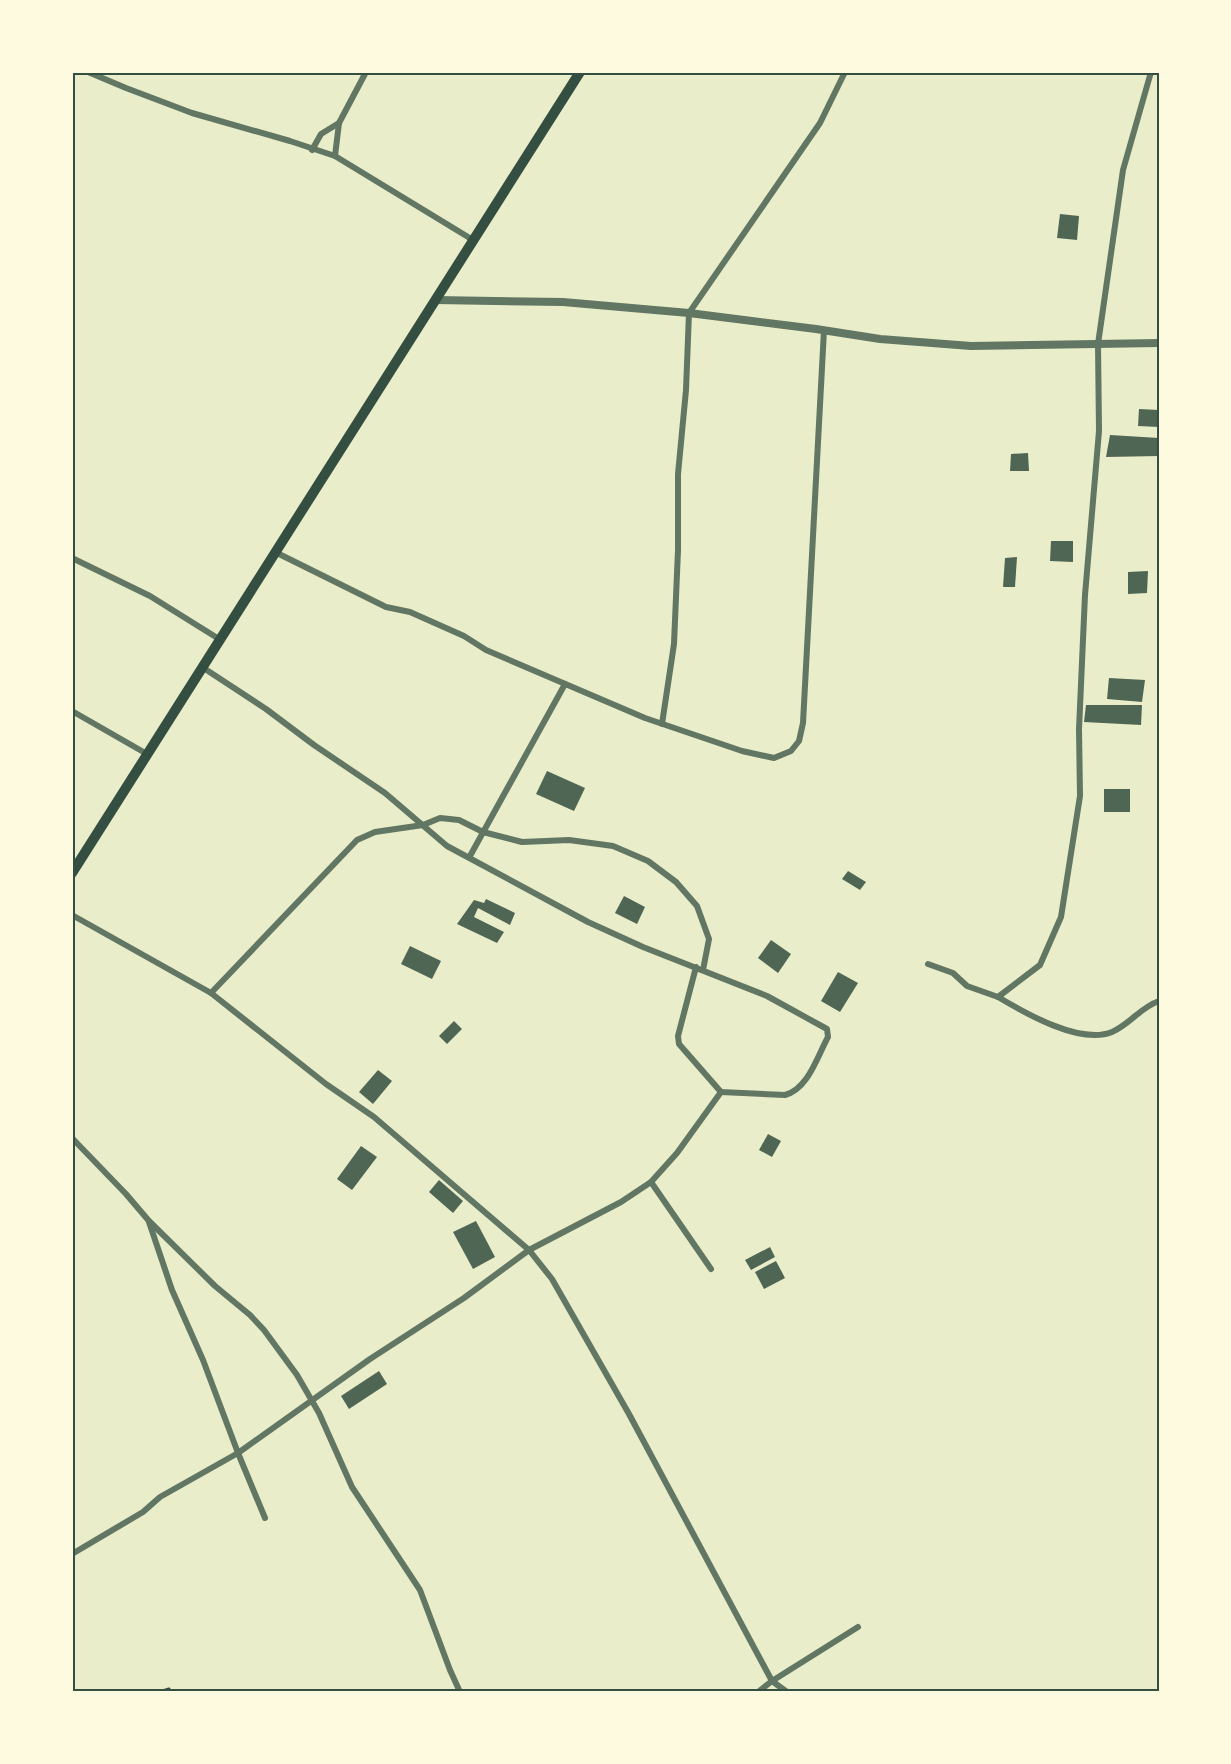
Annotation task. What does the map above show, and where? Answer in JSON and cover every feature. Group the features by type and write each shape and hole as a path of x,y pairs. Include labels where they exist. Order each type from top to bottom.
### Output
{"main road":[{"path":"72,873 580,72"}],"street":[{"path":"88,72 170,105 335,156 473,240"},
{"path":"335,156 339,123 366,72"},
{"path":"662,724 674,644 678,474 686,390 689,313 820,123 845,72"},
{"path":"998,996 1040,965 1061,917 1080,796 1079,729 1085,595 1099,431 1098,344 1124,170 1151,72"},
{"path":"312,150 321,135 339,123"},
{"path":"435,300 563,302 689,313 880,339 971,346 1159,343"},
{"path":"275,552 386,607 410,612 430,620 464,636 486,650 662,724 742,751 774,758 791,751 799,741 804,723 824,330"},
{"path":"72,558 150,596 219,639"},
{"path":"202,667 385,793 423,825 447,846 470,856 588,922 643,947 699,968 767,996 827,1029 829,1033 801,1087 794,1093 776,1095 721,1092 679,1044 678,1036 699,968 709,939 697,906 676,882 648,861 613,846 569,840 522,842 483,832 459,820 440,818 423,825 375,832 357,840 211,993"},
{"path":"470,856 566,684"},
{"path":"72,711 147,754"},
{"path":"72,915 211,993 327,1084 374,1117 529,1250 552,1279 629,1414 772,1681 787,1692"},
{"path":"928,964 952,973 967,986 998,996 1051,1024 1080,1033 1112,1032 1148,1005 1159,1001"},
{"path":"72,1554 143,1512 160,1497 237,1453 370,1359 464,1298 529,1250 621,1202 651,1182 677,1153 721,1092"},
{"path":"72,1138 149,1221 264,1330 297,1375 319,1413 352,1487 420,1590 460,1692"},
{"path":"651,1182 711,1269"},
{"path":"149,1221 172,1290 203,1360 237,1453 265,1518"},
{"path":"758,1692 858,1627"}],"path":[{"path":"159,1692 169,1689"}],"building":[{"path":"1060,214 1079,216 1077,240 1057,238"},
{"path":"1139,409 1159,410 1159,427 1138,426"},
{"path":"1110,435 1159,438 1159,456 1106,457"},
{"path":"1028,453 1029,471 1010,471 1011,454"},
{"path":"1051,541 1073,541 1073,562 1050,561"},
{"path":"1017,557 1015,587 1003,587 1005,558"},
{"path":"1148,571 1147,593 1128,594 1128,572"},
{"path":"1109,678 1145,680 1142,702 1107,699"},
{"path":"1086,705 1142,705 1141,725 1084,722"},
{"path":"547,771 585,788 574,811 536,794"},
{"path":"1104,789 1130,789 1130,812 1104,812"},
{"path":"848,871 866,882 860,890 842,879"},
{"path":"624,896 645,907 637,924 615,913"},
{"path":"486,899 515,913 510,925 478,908 474,917 504,932 497,943 457,924 474,900 484,903"},
{"path":"771,940 791,954 778,973 758,958"},
{"path":"410,946 441,961 432,979 401,964"},
{"path":"838,972 858,983 840,1012 821,1001"},
{"path":"454,1021 462,1029 447,1044 439,1036"},
{"path":"378,1070 392,1081 373,1104 359,1092"},
{"path":"768,1134 781,1141 772,1157 759,1150"},
{"path":"361,1146 377,1157 352,1190 337,1179"},
{"path":"439,1180 463,1201 453,1213 429,1192"},
{"path":"476,1221 495,1257 473,1269 453,1232"},
{"path":"770,1247 775,1257 751,1270 745,1260"},
{"path":"776,1261 785,1278 764,1289 755,1272"},
{"path":"379,1371 387,1384 349,1409 341,1396"}]}
